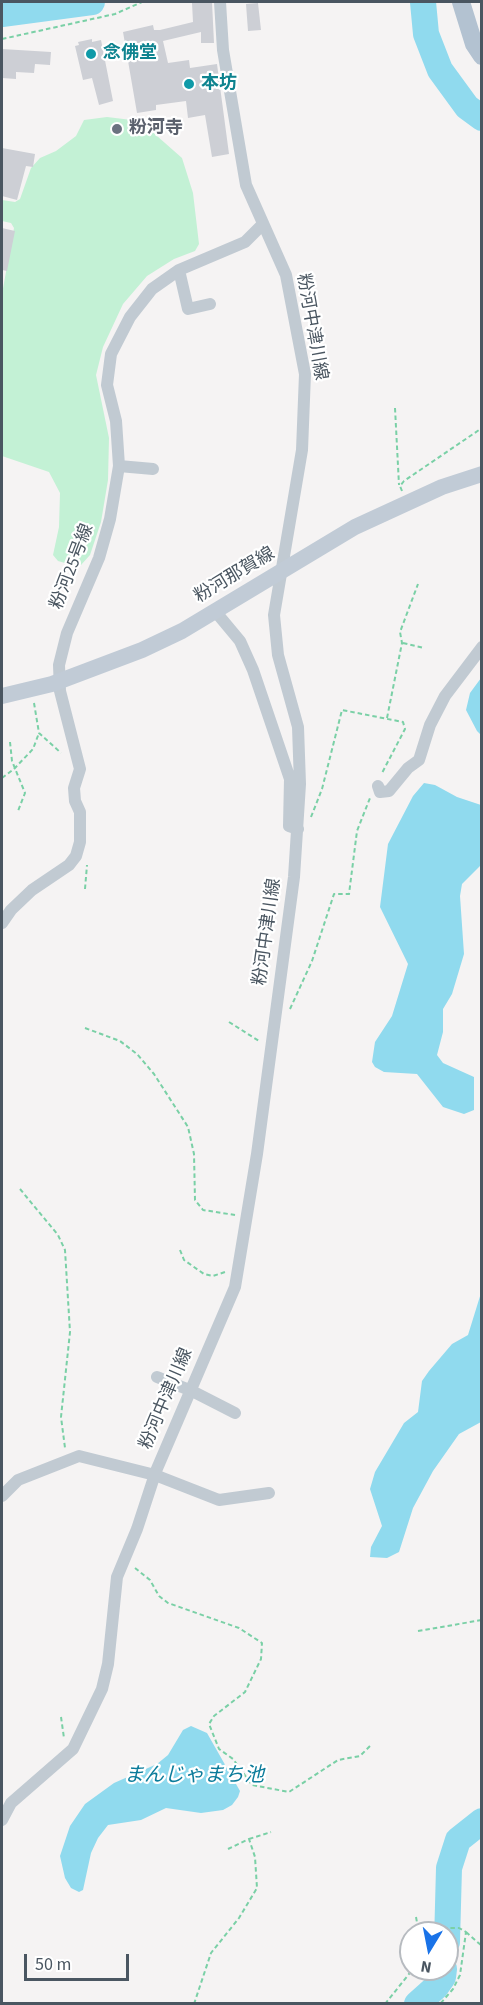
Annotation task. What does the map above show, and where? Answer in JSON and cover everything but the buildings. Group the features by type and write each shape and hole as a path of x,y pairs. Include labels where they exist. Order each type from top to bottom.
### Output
{"main road":[{"path":"461,2 474,44 482,56"},
{"name":"粉河那賀線","path":"2,696 52,684 142,651 215,611 355,528 442,487 482,474"}],"street":[{"name":"粉河中津川線","path":"2,1820 11,1803 73,1749 102,1689 108,1664 113,1595 122,1562 137,1529 155,1475 235,1287 242,1260 294,877 298,830 298,727 278,655 274,615 302,450 306,413 304,374 286,275 246,185 223,50 220,2"},
{"name":"粉河25号線","path":"2,923 10,910 32,890 69,865 76,856 80,842 80,812 75,794 80,769 60,691 59,664 67,633 99,558 110,519 119,466 116,421 107,385 111,354 142,300 179,270 245,242 262,225"},
{"path":"179,270 188,309 210,304"},
{"path":"119,466 153,469"},
{"path":"215,611 240,641 253,670 290,779 289,826 298,830"},
{"path":"378,786 380,792 389,791 408,768 419,760 430,725 445,696 482,647"},
{"path":"157,1377 192,1391 235,1413"},
{"path":"2,1496 18,1480 79,1456 155,1475 219,1500 269,1493"}],"path":[{"path":"2,39 115,14 142,2"},
{"path":"395,408 397,481 408,503"},
{"path":"400,486 479,430"},
{"path":"387,718 402,643 400,632 418,584"},
{"path":"402,643 424,648"},
{"path":"2,778 33,749 39,733 32,689"},
{"path":"285,1019 312,961 334,894 350,894 357,831 372,792 378,786 387,761 405,729 403,722 342,710 314,814 306,826 298,830"},
{"path":"39,733 67,759"},
{"path":"10,742 14,769 25,792 18,811"},
{"path":"229,1022 252,1038 271,1043"},
{"path":"85,1028 120,1041 138,1054 182,1116 192,1140 195,1167 193,1192 199,1207 210,1212 248,1217"},
{"path":"20,1189 58,1234 65,1250 70,1332 63,1383 61,1429 64,1447 71,1458"},
{"path":"180,1250 184,1260 195,1269 213,1276 230,1270 242,1260"},
{"path":"122,1562 142,1571 168,1603 239,1628 262,1643 261,1659 245,1692 214,1716 208,1724 219,1749 233,1760 252,1785 289,1792 338,1760 360,1756 370,1746"},
{"path":"418,1630 482,1620"},
{"path":"228,1848 271,1832"},
{"path":"194,2004 211,1953 239,1918 257,1888 255,1857 249,1839"},
{"path":"416,1917 417,1921"},
{"path":"459,1928 482,1946"},
{"path":"440,2004 453,1989 460,1975 465,1932"},
{"path":"385,2004 404,1981"}],"green space":[{"path":"107,117 140,121 182,158 193,193 199,244 195,251 174,259 147,276 123,304 103,347 96,375 109,438 108,480 101,522 90,555 81,565 72,565 58,561 53,555 59,527 60,493 49,472 2,456 2,294 14,228 11,223 2,221 2,200 15,202 20,199 31,168 40,158 56,151 76,136 84,120"}],"water":[{"path":"481,678 481,735 466,710 470,693"},
{"path":"424,783 435,785 457,797 481,805 481,865 462,884 460,896 464,954 452,994 443,1009 443,1032 437,1055 443,1063 474,1077 474,1110 464,1114 443,1107 417,1074 384,1072 375,1067 372,1062 375,1042 392,1016 408,964 380,907 388,844 413,796"},
{"path":"481,1293 481,1422 459,1434 433,1471 413,1508 399,1552 387,1558 370,1557 371,1547 382,1526 370,1489 375,1472 404,1423 418,1412 422,1381 452,1344 468,1335"},
{"name":"まんじゃまち池","path":"191,1726 207,1733 240,1791 238,1797 232,1805 223,1810 201,1813 166,1808 141,1820 108,1825 98,1838 91,1853 83,1890 79,1892 71,1888 65,1878 60,1856 70,1826 85,1804 114,1783 157,1764 168,1755 183,1730"}],"waterway":[{"path":"2,14 92,2"},
{"path":"423,2 426,34 440,70 467,107 482,118"},
{"path":"448,1921 449,1868 458,1840 482,1821"},
{"path":"417,2004 440,1981"}],"place":[{"name":"念佛堂","path":"91,54"},
{"name":"本坊","path":"189,84"},
{"name":"粉河寺","path":"117,129"}]}
